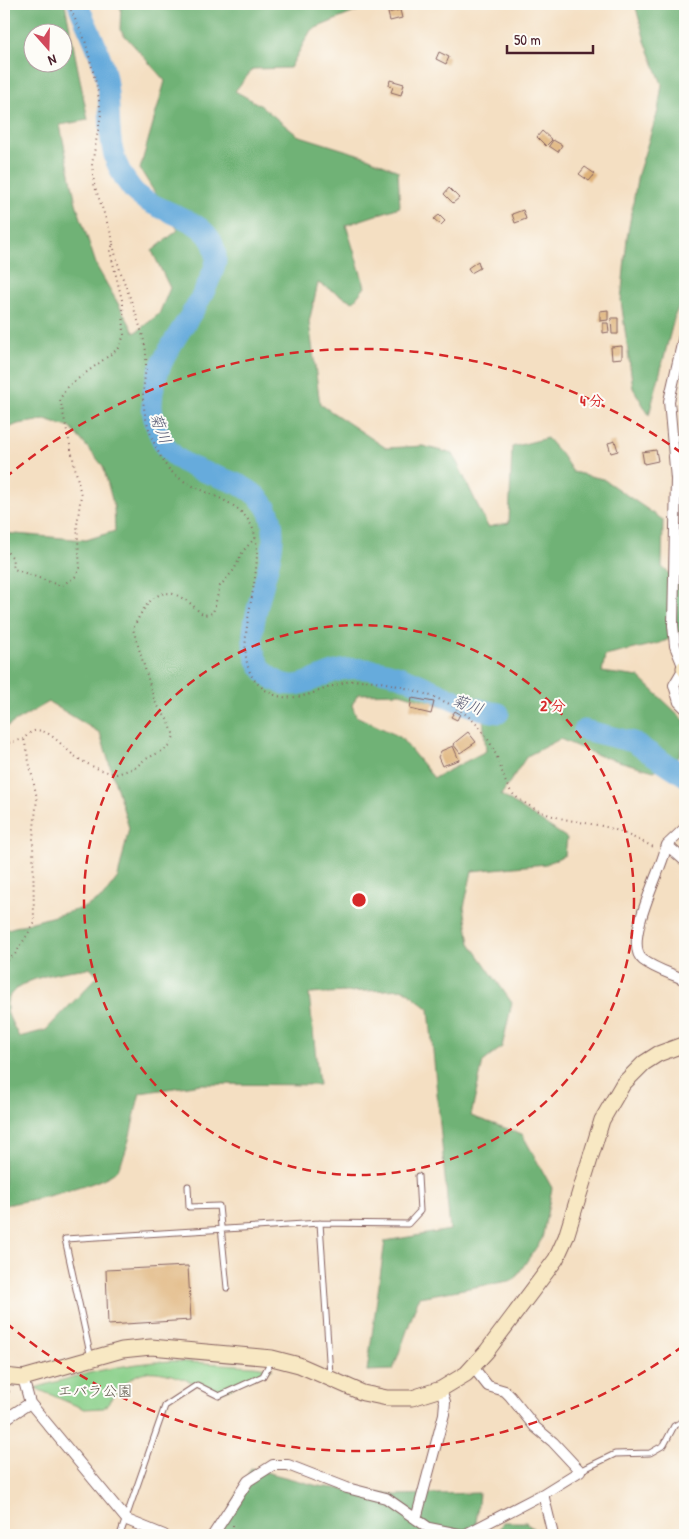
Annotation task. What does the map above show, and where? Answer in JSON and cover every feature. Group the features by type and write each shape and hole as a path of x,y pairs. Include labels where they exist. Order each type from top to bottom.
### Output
{"street":[{"path":"685,331 669,401 676,479 673,625 675,646 684,669 674,685 679,702 685,708"},
{"path":"685,828 666,848 640,920 637,948 644,960 685,980"},
{"path":"666,848 685,861"},
{"path":"4,1376 23,1378 122,1350 151,1347 272,1358 299,1364 363,1393 387,1398 412,1398 441,1389 473,1367 556,1259 566,1238 602,1120 615,1095 644,1063 658,1054 685,1044"},
{"path":"213,1535 248,1481 273,1465 288,1465 347,1488 386,1498 416,1519 427,1532 464,1535 543,1494 580,1471 553,1442 536,1428 505,1391 488,1386 473,1367"},
{"path":"23,1378 30,1404 127,1520 164,1535"},
{"path":"416,1519 444,1414 445,1402 441,1389"},
{"path":"4,1420 30,1404"},
{"path":"543,1494 553,1535"}],"lane":[{"path":"91,1358 64,1239 320,1223 408,1224 420,1211 418,1176"},
{"path":"188,1186 189,1207 219,1206 227,1288"},
{"path":"320,1223 330,1378"},
{"path":"120,1535 127,1520 165,1406 197,1385 219,1396 263,1376 272,1358"},
{"path":"580,1471 615,1454 650,1453 664,1445 674,1426 685,1420"}],"path":[{"path":"68,4 85,40 97,87 100,114 92,164 94,184 113,244 118,268 144,340 147,359 143,395 145,411 157,450 173,474 240,510 249,521 255,538 258,564 245,639 253,677 260,686 274,694 305,697 351,681 367,680 410,690 444,702 469,715 478,725 492,749 511,793 522,801 561,820 614,829 666,848"},
{"path":"4,549 12,557 14,569 57,586 61,586 76,576 80,568 77,524 81,495 60,399 67,387 119,348 124,335 123,304 110,251 113,244"},
{"path":"4,744 24,739 33,731 41,730 50,734 75,756 117,774 135,768 144,760 170,746 174,736 172,728 155,702 133,629 148,602 164,594 180,596 204,615 213,613 220,586 234,570 243,551 255,538"},
{"path":"4,964 16,953 34,924 33,838 38,798 36,782 23,743 24,739"}],"green space":[{"path":"4,4 65,4 69,22 22,22 22,72 72,72 72,39 88,120 60,125 76,203 97,267 135,333 159,314 170,288 152,251 178,230 140,169 165,81 120,30 121,4 374,4 311,30 290,68 253,69 235,91 260,105 297,135 367,157 398,171 400,207 346,225 365,287 353,302 318,283 309,322 320,404 386,448 423,446 453,454 488,527 509,523 512,447 547,438 573,472 603,479 663,520 662,567 682,585 685,600 685,632 660,643 605,656 602,672 639,677 685,721 685,735 679,757 654,771 597,755 560,739 527,756 501,795 567,838 565,855 546,864 472,871 464,907 470,943 512,1003 502,1047 483,1062 471,1116 522,1134 552,1188 542,1239 514,1280 419,1297 393,1370 367,1371 385,1241 450,1230 429,1009 404,989 309,994 319,1085 201,1084 140,1093 125,1154 117,1170 110,1176 81,1187 45,1197 4,1205 4,930 83,908 102,898 118,877 129,828 100,733 49,702 4,728 4,533 86,540 115,531 114,507 103,466 71,428 45,420 18,424 4,430","holes":["400,693 483,718 486,751 434,778 400,737 356,716 352,705 358,694","91,968 98,976 46,1030 19,1037 7,1008 9,998 16,989 40,978"]},
{"path":"635,4 685,4 685,293 675,315 649,415 633,388 621,301 627,238 638,174 658,111 662,84 645,41"},
{"name":"エバラ公園","path":"172,1361 273,1369 222,1392 214,1391 165,1373 145,1372 127,1381 104,1408 84,1409 35,1388 103,1370 137,1364"},
{"path":"251,1468 318,1486 395,1495 479,1493 475,1535 217,1535"},
{"path":"503,1522 526,1522 540,1535 496,1535"}],"building":[{"path":"400,10 402,18 390,21 388,13"},
{"path":"439,52 449,57 446,64 436,59"},
{"path":"390,80 404,84 401,95 391,92 393,87 389,85"},
{"path":"542,131 552,140 546,146 537,137"},
{"path":"553,140 562,145 558,152 549,146"},
{"path":"585,167 595,174 589,181 579,174"},
{"path":"449,188 459,198 453,203 444,194"},
{"path":"523,210 526,219 515,223 512,214"},
{"path":"439,215 445,221 441,225 434,219"},
{"path":"478,261 480,268 471,273 468,268"},
{"path":"608,310 608,320 600,321 600,311"},
{"path":"611,318 618,318 618,334 612,334"},
{"path":"603,323 608,323 609,332 603,333"},
{"path":"622,346 622,358 612,359 611,347"},
{"path":"615,441 618,451 611,453 608,443"},
{"path":"656,450 658,461 644,464 642,452"},
{"path":"412,698 434,702 431,714 410,709"},
{"path":"455,711 460,714 457,720 451,717"},
{"path":"468,732 476,742 460,753 453,744"},
{"path":"453,746 459,760 442,766 438,757 441,751"},
{"path":"188,1266 191,1320 108,1325 106,1270"}],"waterway":[{"name":"菊川","path":"78,4 104,69 112,149 122,175 132,189 142,198 193,223 204,232 212,242 216,256 214,269 202,296 174,341 159,371 154,388 152,410 160,436 172,453 184,463 198,470 243,486 256,495 266,507 273,526 272,547 268,570 255,617 253,639 256,658 268,675 279,682 289,685 299,685 327,674 347,669 374,670 406,679 467,705 499,713"},
{"name":"菊川","path":"584,730 633,742 685,776"}]}
